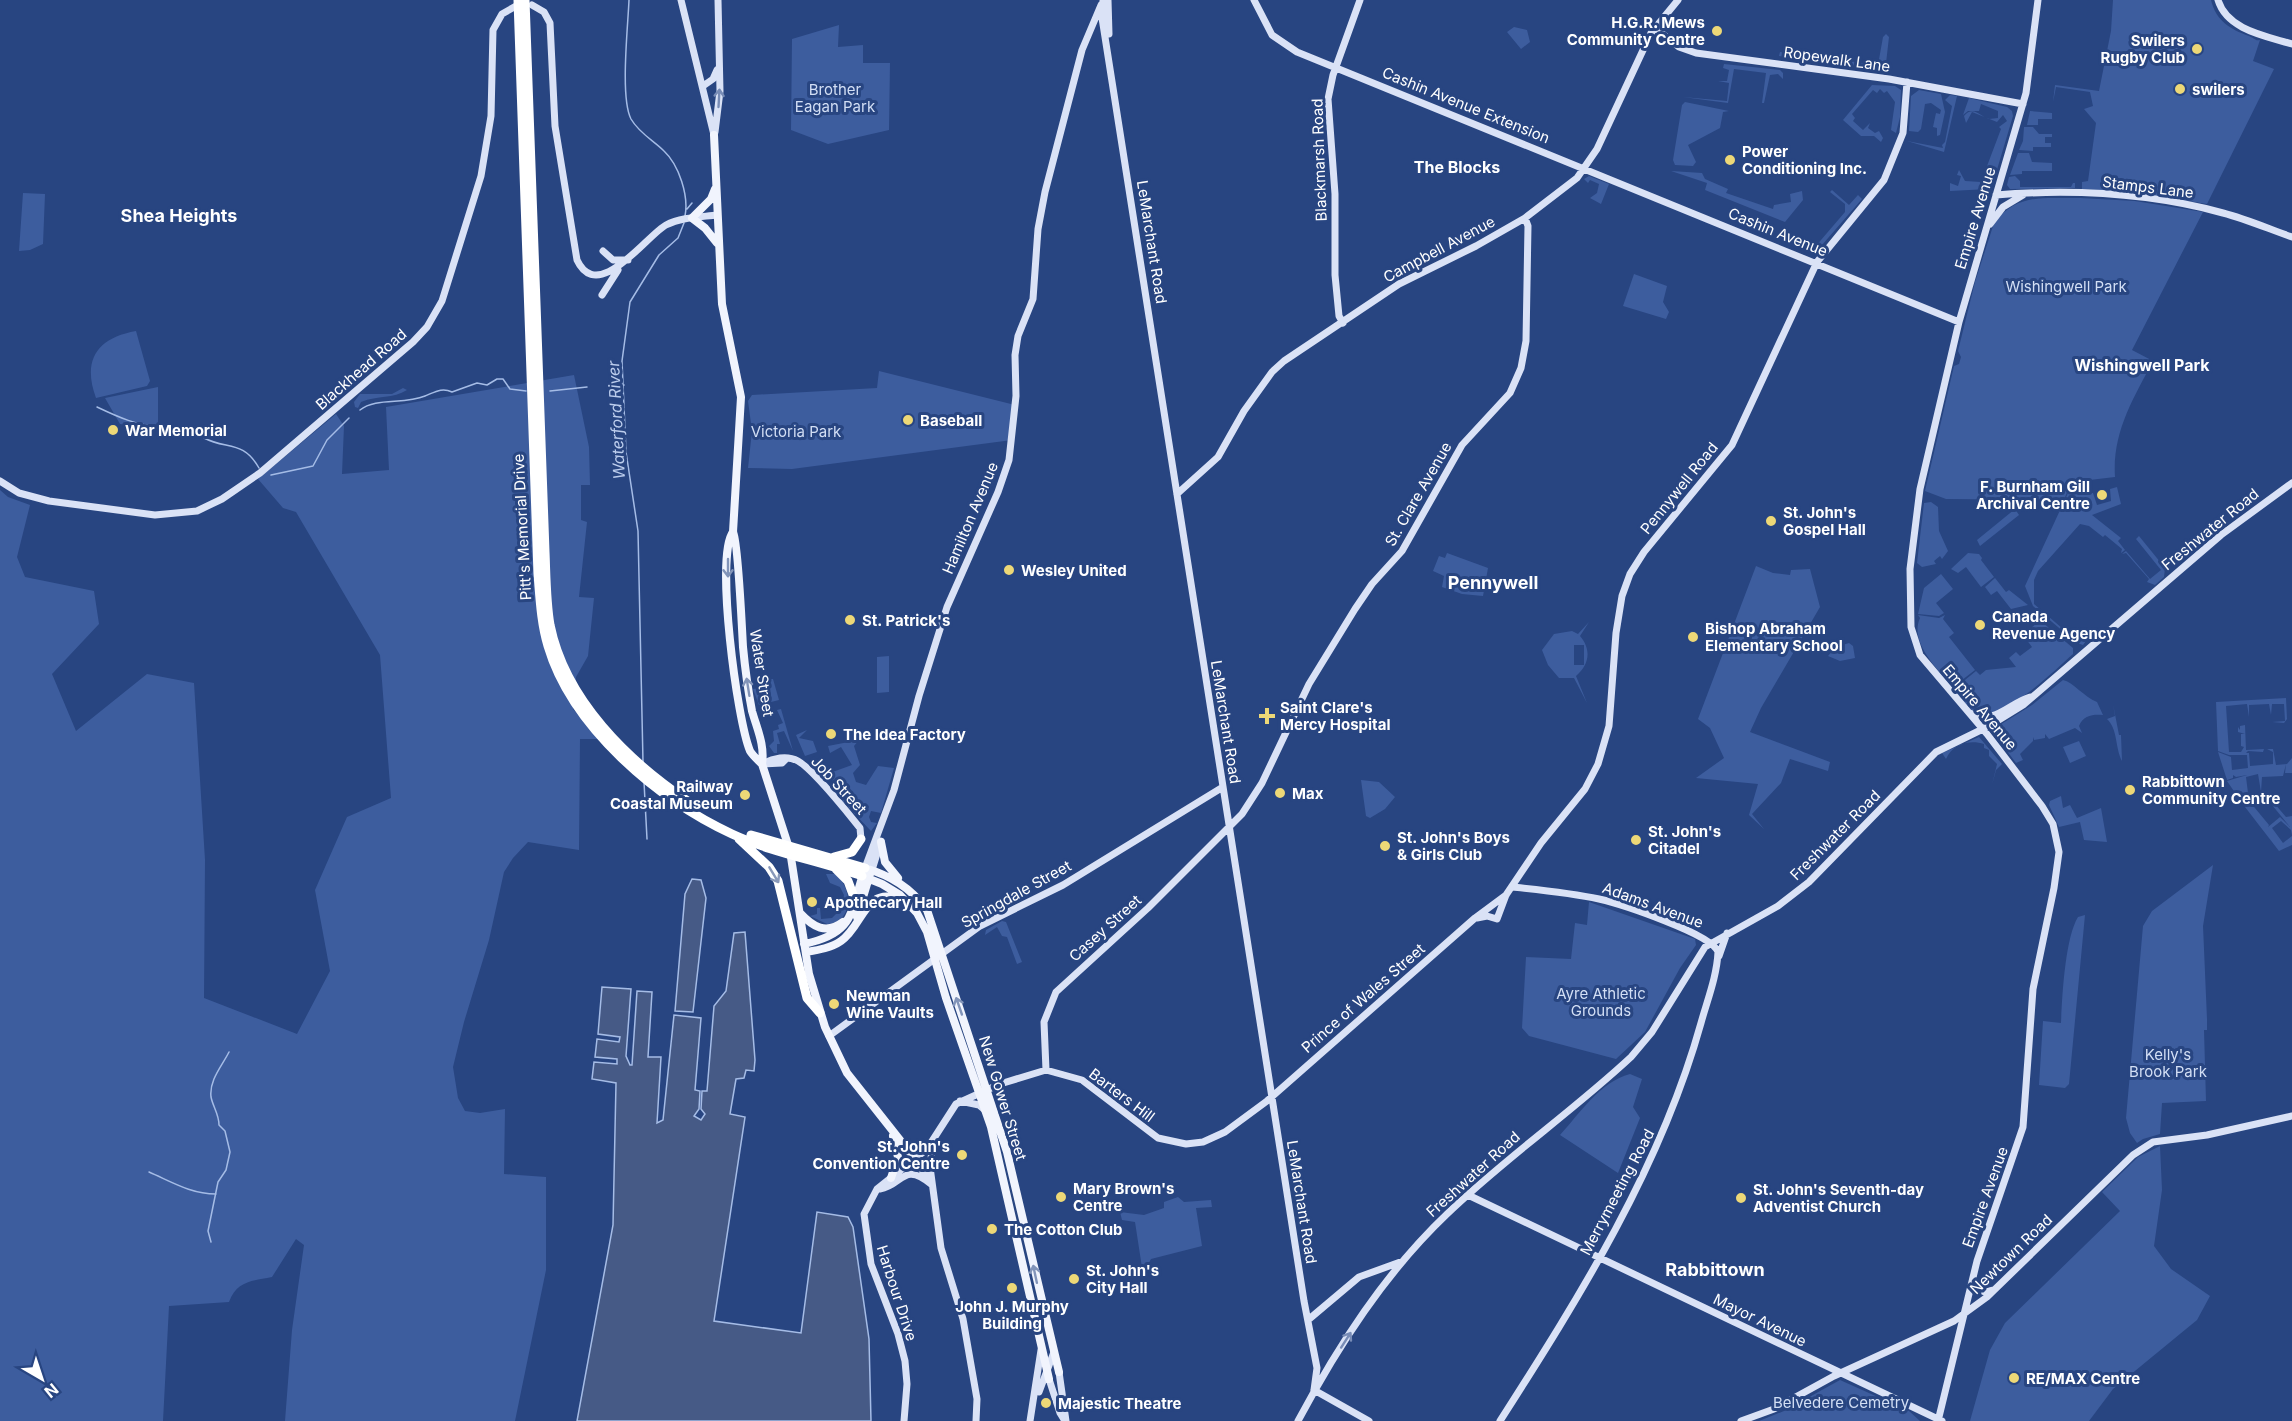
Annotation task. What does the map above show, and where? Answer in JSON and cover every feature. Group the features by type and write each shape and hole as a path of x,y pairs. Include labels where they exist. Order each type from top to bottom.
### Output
{"highway":[{"name":"Pitt's Memorial Drive","path":"517,3 522,17 547,596 550,626 558,650 569,676 584,701 618,743 665,785 733,828 827,861"},
{"name":"Pitt's Memorial Drive","path":"529,3 522,17 541,612 548,646 560,675 582,714 608,743 674,799 733,834 867,873"},
{"path":"733,834 761,858 778,881 802,951 807,998 820,1013"},
{"path":"855,900 848,881 827,861 848,854 861,839"}],"main road":[{"path":"714,135 722,304 741,397 734,532"},
{"path":"716,185 711,199 692,218 705,228 718,244"},
{"name":"Water Street","path":"734,532 737,538 736,570 746,673 753,714 764,751 762,764 751,754 736,692 727,569 728,539 734,532"},
{"path":"762,764 789,851 800,913 802,951"},
{"path":"880,843 885,862 907,888"},
{"path":"802,951 831,938 843,927 867,873"},
{"path":"852,929 867,873"},
{"name":"New Gower Street","path":"867,873 907,888 930,916 938,955"},
{"name":"New Gower Street","path":"867,873 906,901 924,924 938,955 1011,1168 1059,1372"},
{"path":"802,951 838,943 852,929 874,899 889,896 906,901"},
{"path":"800,913 812,924 826,929 837,927 849,917"},
{"path":"820,1013 847,1073 915,1159"},
{"name":"New Gower Street","path":"984,1091 986,1110 1003,1170 1049,1379"},
{"path":"891,1178 898,1154 892,1132"}],"street":[{"path":"681,0 714,135"},
{"path":"714,135 719,105 718,0"},
{"path":"1105,0 1108,12"},
{"name":"Hamilton Avenue","path":"867,873 880,843 881,830 946,607 998,492 1009,460 1018,336 1033,299 1038,229 1079,60 1105,0"},
{"name":"LeMarchant Road","path":"1105,0 1102,18 1104,32 1317,1368 1314,1390"},
{"name":"Cashin Avenue Extension","path":"1254,0 1268,30 1280,43 1586,168"},
{"name":"Blackmarsh Road","path":"1343,323 1339,316 1335,275 1334,180 1328,114 1329,93 1360,0"},
{"name":"Campbell Avenue","path":"1177,494 1218,457 1244,411 1276,368 1399,284 1526,218 1586,168 1655,28 1678,0"},
{"name":"Empire Avenue","path":"1939,1420 1973,1286 1977,1261 2025,1119 2033,989 2059,852 2053,824 2045,810 1982,729 1920,655 1912,634 1910,593 1919,496 1959,322 2023,104 2038,0"},
{"path":"2218,0 2231,21 2292,44"},
{"name":"Blackhead Road","path":"0,481 19,493 49,501 155,515 197,511 222,499 260,473 413,342 431,321 442,301 481,176 491,116 493,30 502,14 517,3"},
{"path":"529,3 544,12 551,29 555,126 577,260 581,267 591,273 612,271 625,263"},
{"name":"Hamilton Avenue","path":"1090,32 1108,12"},
{"name":"LeMarchant Road","path":"1108,12 1109,58"},
{"name":"Ropewalk Lane","path":"1655,28 1690,52 1907,82 2023,104"},
{"path":"1090,32 1104,32"},
{"path":"703,86 713,79 719,62"},
{"name":"Pennywell Road","path":"1472,921 1484,916 1497,919 1506,895 1541,843 1585,789 1598,764 1609,726 1617,628 1622,596 1630,574 1644,552 1732,445 1817,262 1881,184 1893,162 1904,127 1907,82"},
{"name":"Cashin Avenue","path":"1586,168 1959,322"},
{"name":"Stamps Lane","path":"1996,195 2115,195 2175,202 2226,214 2292,237"},
{"path":"1986,227 2001,209 2023,195"},
{"path":"602,295 625,263 655,232 670,223 717,215"},
{"name":"St. Clare Avenue","path":"1230,827 1247,807 1262,783 1309,684 1355,609 1406,544 1462,445 1493,414 1514,386 1521,368 1526,330 1528,226 1526,218"},
{"path":"603,251 613,260 625,263"},
{"name":"Freshwater Road","path":"1298,1421 1314,1390 1374,1297 1403,1261 1468,1195 1632,1057 1652,1032 1691,965 1711,942 1794,895 1834,859 1932,755 1949,743 1982,729 2014,711 2221,535 2292,483"},
{"path":"1965,710 1981,717 1992,717 2033,696"},
{"name":"Job Street","path":"762,764 782,763 786,759 800,762 860,828 861,839"},
{"name":"Springdale Street","path":"829,1036 938,955 986,923 1063,885 1223,786"},
{"path":"1226,802 1237,812 1247,807"},
{"name":"Casey Street","path":"1046,1070 1044,1022 1056,992 1112,942 1230,827"},
{"name":"Hamilton Avenue","path":"867,873 875,839 881,830"},
{"path":"1212,844 1224,843 1233,851"},
{"name":"Adams Avenue","path":"1512,887 1607,901 1711,942"},
{"name":"Prince of Wales Street","path":"1272,1097 1472,921 1506,895"},
{"name":"Merrymeeting Road","path":"1500,1421 1599,1256 1646,1172 1689,1065 1727,933"},
{"path":"1711,942 1716,948 1718,959"},
{"path":"976,1421 977,1399 973,1370 961,1312 941,1248 931,1185 930,1162 933,1140 947,1115 960,1101 1046,1070"},
{"name":"Barters Hill","path":"1046,1070 1082,1080 1143,1129 1164,1141 1181,1144 1193,1144 1213,1139 1272,1097"},
{"path":"960,1101 979,1105 986,1110"},
{"name":"Newtown Road","path":"1741,1421 1774,1409 1840,1373 1965,1314 1996,1289 2145,1146 2164,1140 2207,1135 2292,1116"},
{"name":"Harbour Drive","path":"904,1421 905,1361 898,1334 871,1264 864,1227 866,1208 877,1189 915,1159 933,1140"},
{"path":"915,1159 931,1185"},
{"path":"877,1189 885,1188 907,1174 918,1175 931,1185"},
{"name":"Mayor Avenue","path":"1468,1195 1939,1420"},
{"name":"Freshwater Road","path":"1308,1320 1359,1277 1403,1261"},
{"path":"1973,1286 1985,1292 1996,1289"},
{"path":"1035,1403 1043,1344"},
{"path":"1030,1421 1054,1352"},
{"path":"1059,1372 1066,1421"},
{"path":"1049,1379 1060,1413 1066,1421"},
{"path":"1314,1390 1369,1421"},
{"path":"1915,1407 1926,1421"}],"green space":[{"path":"2113,0 2211,0 2220,19 2236,30 2260,40 2253,61 2274,69 2207,204 2134,192 2082,189 2082,182 2088,181 2096,123 2084,109 2093,106 2090,92 2056,87 2053,102 2055,85 2099,91 2111,31"},
{"name":"Brother Eagan Park","path":"839,25 838,47 863,45 863,63 890,63 889,130 828,144 791,130 792,39"},
{"path":"1514,27 1527,30 1530,42 1521,49 1507,32"},
{"path":"1886,34 1889,37 1885,72 1779,56 1780,52 1878,65 1883,37"},
{"path":"1724,64 1780,70 1783,73 1783,79 1778,74 1770,75 1764,103 1762,103 1766,73 1734,69 1728,103 1683,97 1727,101 1729,83 1718,81 1727,81 1729,70 1723,68"},
{"path":"1872,85 1895,86 1901,90 1900,117 1896,133 1891,130 1895,102 1887,91 1884,93 1880,89 1877,93 1873,90 1852,114 1855,118 1853,121 1863,130 1870,123 1868,128 1875,133 1879,131 1883,138 1881,142 1874,136 1861,136 1843,120"},
{"path":"1919,90 1941,94 1945,112 1940,135 1937,136 1937,128 1933,127 1936,113 1940,114 1941,110 1931,103 1925,104 1921,129 1918,132 1909,131 1911,96"},
{"path":"1950,95 1957,96 1944,152 1907,141 1943,148 1952,106 1945,100"},
{"path":"1969,98 2007,107 2012,111 2013,116 1993,183 1989,189 1950,191 1950,183 1958,186 1961,176 1957,175 1959,170 1965,181 1981,182 2001,129 1999,127 2007,121 2003,115 1997,122 1989,119 1998,118 1998,111 1981,104 1979,111 1968,111 1963,115"},
{"path":"1685,102 1729,111 1723,112 1720,128 1688,145 1696,162 1693,166 1675,165 1673,160 1682,105"},
{"path":"1973,111 1985,117 1972,112 1966,123 1964,116"},
{"path":"2030,111 2052,113 2052,119 2038,119 2038,125 2027,125"},
{"path":"2024,127 2033,127 2039,134 2052,134 2052,137 2045,137 2045,143 2051,143 2051,147 2033,147 2033,151 2019,150 2023,141"},
{"path":"2018,153 2029,153 2032,162 2052,163 2052,171 2022,171 2022,174 2010,175"},
{"path":"1671,171 1702,173 1705,179 1728,189 1726,193 1773,209 1774,205 1791,202 1790,194 1802,191 1803,200 1785,222 1705,190 1707,183"},
{"path":"1589,176 1609,184 1601,204 1590,198 1597,193 1599,184 1590,180 1588,183 1584,179"},
{"path":"2015,176 2020,181 2020,187 2071,187 2075,183 2075,188 2010,189 2007,185 2009,177"},
{"path":"1832,190 1849,205 1858,195 1862,199 1815,253 1795,246 1790,241 1793,235 1808,246 1815,247 1845,212 1845,204 1830,192"},
{"path":"23,193 45,194 43,244 30,250 19,251"},
{"name":"Wishingwell Park","path":"2080,198 2135,201 2203,212 2132,350 2153,361 2131,403 2120,431 2115,477 2081,481 2079,494 2093,493 2097,505 2111,501 2110,489 2117,487 2121,504 2092,515 2121,538 2118,541 2125,550 2121,553 2122,549 2105,535 2103,537 2089,526 2080,524 2038,571 2034,580 2034,604 2077,641 2092,633 2083,645 2077,643 2033,606 2025,586 2074,480 2072,480 2059,512 2049,500 1946,499 1925,491 1954,366 1959,364 1961,357 1958,351 1975,282 1994,223 2013,206 2033,199"},
{"path":"1634,274 1667,286 1663,302 1669,312 1666,319 1623,306"},
{"path":"136,331 150,381 147,386 96,398 91,372 96,353 111,339"},
{"name":"Victoria Park","path":"879,371 1015,405 1012,440 792,469 748,468 752,431 748,401 752,395 877,388"},
{"path":"574,375 589,447 590,485 581,485 581,520 587,522 579,597 594,598 588,656 576,677 573,709 599,739 580,739 579,850 528,842 504,872 489,940 453,1067 458,1098 465,1111 480,1113 505,1109 504,1174 546,1177 546,1270 515,1421 285,1421 292,1330 304,1245 296,1239 272,1277 246,1283 236,1290 229,1302 169,1306 163,1421 0,1421 0,490 8,497 30,505 17,557 25,577 94,591 99,624 52,674 76,731 147,674 194,683 205,860 204,998 297,1034 330,971 315,890 347,817 391,798 380,655 296,512 283,508 258,479 336,414 344,426 342,474 389,470 386,407"},
{"path":"158,387 158,430 120,424 105,398"},
{"path":"403,388 407,390 396,395 367,400 361,402 358,408 355,407 354,402 360,394 392,394"},
{"path":"1931,502 1938,507 1939,531 1948,551 1942,559 1940,556 1934,561 1936,564 1922,567 1917,563 1924,503"},
{"path":"2015,509 2019,515 1980,546 1977,540"},
{"path":"2139,536 2165,568 2164,577 2155,585 2147,582 2149,579 2126,553 2122,554 2126,551 2150,579 2161,570 2136,539"},
{"path":"1447,553 1488,568 1483,596 1462,594 1442,587 1444,576 1433,571 1439,556 1445,558"},
{"path":"1968,553 1979,554 1994,577 1981,587 1966,567 1958,573 1951,569"},
{"path":"1756,566 1773,573 1790,575 1791,570 1810,569 1820,607 1761,708 1750,732 1830,762 1828,771 1790,759 1781,783 1752,814 1764,829 1749,815 1758,784 1696,778 1724,758 1710,728 1698,719"},
{"path":"1941,574 1953,589 1936,603 1944,613 1939,616 1918,614 1924,588"},
{"path":"1995,578 2006,592 2009,590 2028,605 2011,609 1997,591 1991,595 1985,587"},
{"path":"1918,615 1939,618 1945,615 1943,619 1954,633 1949,637 1975,670 1953,687 1921,646 1918,636 1920,618"},
{"path":"1589,622 1580,636 1586,647 1586,662 1584,667 1576,676 1587,703 1574,678 1559,678 1548,665 1542,650 1554,634 1572,631 1578,634","holes":["1574,645 1584,645 1584,665 1574,665"]},
{"path":"2038,622 2042,622 2073,648 2073,654 2013,703 2000,710 1987,713 1973,710 1954,689 1976,671 1980,675 1986,670 2016,667 2009,658 2016,652 2020,656 2032,647 2023,635"},
{"path":"1849,643 1853,646 1855,658 1840,661 1828,656 1836,647"},
{"path":"889,656 889,692 877,693 877,657"},
{"path":"768,679 773,679 779,700 759,705 753,689 767,687"},
{"path":"2063,680 2097,702 2103,715 2086,717 2079,726 2082,733 2075,728 2049,739 2045,734 2045,738 2034,740 2033,737 2033,741 2020,754 2023,760 2016,763 1998,739 1995,728 2032,705"},
{"path":"2286,698 2287,719 2284,723 2272,722 2285,721 2284,704 2272,704 2271,715 2269,704 2249,705 2249,717 2247,704 2226,706 2229,752 2241,752 2244,747 2241,746 2241,734 2245,734 2238,732 2238,727 2240,730 2240,726 2245,725 2246,750 2264,749 2263,752 2248,751 2246,753 2249,753 2250,766 2273,764 2273,752 2267,749 2273,749 2276,765 2286,764 2283,776 2262,777 2261,792 2258,774 2246,777 2249,801 2244,806 2227,781 2247,775 2236,777 2233,775 2233,778 2227,780 2218,752 2231,757 2232,770 2248,768 2247,755 2229,755 2218,751 2216,702"},
{"path":"2113,704 2119,735 2121,735 2122,761 2115,733 2107,719 2115,716"},
{"path":"781,709 793,751 784,731 777,733 780,744 777,744 777,753 774,753 769,746 774,741 773,731 779,729 778,725 783,723 777,710"},
{"path":"807,730 799,738 813,741 817,752 805,756 796,735"},
{"path":"1979,737 2002,764 1996,770 1992,785 1997,764 1989,756 1989,750 1984,748 1984,744 1964,743"},
{"path":"859,740 854,746 860,765 853,773 856,782 866,785 878,766 894,768 881,813 871,811 869,817 871,822 877,823 871,831 830,788 834,783 831,779 825,783 811,766 813,762 821,764 827,774 852,765 841,747 830,753 828,746"},
{"path":"2079,741 2086,756 2070,763 2063,747"},
{"path":"1956,747 1952,750 1946,759 1942,753"},
{"path":"2292,758 2292,773 2285,773 2286,764"},
{"path":"1361,780 1379,782 1395,797 1385,809 1370,818 1366,816"},
{"path":"2061,796 2063,808 2070,805 2077,818 2101,808 2107,842 2084,840 2080,822 2059,827 2049,805 2050,801"},
{"path":"2250,802 2269,825 2268,827 2280,817 2290,827 2272,805 2274,803 2286,817 2292,816 2292,835 2291,830 2281,821 2272,828 2283,843 2292,836 2292,845 2279,851 2245,807"},
{"name":"Kelly's Brook Park","path":"2213,865 2203,926 2207,1019 2207,1030 2204,1030 2206,1101 2162,1103 2160,1134 2137,1143 2130,1133 2126,1118 2143,926 2152,911"},
{"path":"826,874 835,874 841,880 848,903 842,917 836,922 827,924 810,916 817,914 817,908 820,908 821,919 832,918 840,910 844,895 840,887 830,883"},
{"name":"Ayre Athletic Grounds","path":"1589,902 1695,939 1696,945 1680,968 1645,1032 1616,1059 1529,1036 1522,1028 1526,957 1571,959 1575,923 1587,925"},
{"path":"2085,915 2069,1084 2065,1088 2039,1085 2043,1021 2061,1023 2065,968 2070,939 2078,917"},
{"path":"1002,921 1006,922 1022,962 1017,964 1007,937 1002,936 997,927 985,935 986,930"},
{"path":"1630,1074 1642,1079 1633,1107 1640,1118 1618,1173 1560,1135 1600,1091 1619,1078"},
{"path":"2160,1146 2162,1190 2154,1246 2171,1269 2210,1296 2197,1320 2113,1389 2089,1421 1970,1421 1990,1350 2005,1323 2120,1211 2102,1192 2138,1157"},
{"path":"1178,1197 1184,1202 1211,1200 1212,1207 1196,1208 1202,1246 1151,1259 1143,1274 1135,1222 1122,1220 1120,1212 1144,1215 1164,1208 1164,1202"},
{"name":"Belvedere Cemetry","path":"1840,1380 1909,1411 1920,1421 1759,1421 1784,1411"}],"shaded area":[{"path":"692,879 701,880 706,898 693,1012 675,1011 685,894"},
{"path":"745,932 755,1060 754,1071 746,1070 744,1078 736,1079 730,1114 745,1117 714,1321 801,1333 817,1212 848,1217 853,1227 869,1339 871,1421 577,1421 613,1225 616,1083 592,1079 594,1062 617,1064 617,1059 595,1057 597,1039 619,1042 620,1037 598,1034 602,987 631,989 626,1056 630,1065 632,1065 637,991 652,992 648,1057 661,1057 657,1123 663,1120 674,1015 701,1018 695,1090 700,1091 699,1109 694,1116 701,1120 705,1114 701,1109 702,1091 707,1091 714,1006 726,991 734,933"}],"waterway":[{"name":"Waterford River","path":"629,0 625,79 628,109 634,124 664,151 674,164 682,181 686,199 685,216"},
{"name":"Waterford River","path":"687,209 692,203"},
{"name":"Waterford River","path":"643,762 638,531 626,452 622,361 630,302 659,255 678,238 684,223"},
{"path":"360,410 382,402 417,399 438,391 452,392 477,383 487,385 497,379 503,379 510,389 526,391"},
{"name":"Waterford River","path":"617,383 624,385"},
{"path":"550,391 587,387"},
{"path":"97,407 144,425 190,428"},
{"path":"271,475 313,466 327,440 349,418"},
{"path":"204,438 241,449 253,459 259,468"},
{"name":"Waterford River","path":"644,782 647,839"},
{"path":"211,1242 208,1231 218,1182 226,1170 230,1152 225,1131 219,1125 211,1091 214,1079 229,1052"},
{"path":"149,1172 190,1190 216,1194"}],"place":[{"name":"H.G.R. Mews Community Centre","path":"1717,31"},
{"name":"Swilers Rugby Club","path":"2197,49"},
{"name":"swilers","path":"2180,89"},
{"name":"Power Conditioning Inc.","path":"1730,160"},
{"name":"Baseball","path":"908,420"},
{"name":"War Memorial","path":"113,430"},
{"name":"F. Burnham Gill Archival Centre","path":"2102,495"},
{"name":"St. John's Gospel Hall","path":"1771,521"},
{"name":"Wesley United","path":"1009,570"},
{"name":"St. Patrick's","path":"850,620"},
{"name":"Canada Revenue Agency","path":"1980,625"},
{"name":"Bishop Abraham Elementary School","path":"1693,637"},
{"name":"Saint Clare's Mercy Hospital","path":"1267,716"},
{"name":"The Idea Factory","path":"831,734"},
{"name":"Rabbittown Community Centre","path":"2130,790"},
{"name":"Max","path":"1280,793"},
{"name":"Railway Coastal Museum","path":"745,795"},
{"name":"St. John's Citadel","path":"1636,840"},
{"name":"St. John's Boys & Girls Club","path":"1385,846"},
{"name":"Apothecary Hall","path":"812,902"},
{"name":"Newman Wine Vaults","path":"834,1004"},
{"name":"St. John's Convention Centre","path":"962,1155"},
{"name":"Mary Brown's Centre","path":"1061,1197"},
{"name":"St. John's Seventh-day Adventist Church","path":"1741,1198"},
{"name":"The Cotton Club","path":"992,1229"},
{"name":"St. John's City Hall","path":"1074,1279"},
{"name":"John J. Murphy Building","path":"1012,1288"},
{"name":"RE/MAX Centre","path":"2014,1378"},
{"name":"Majestic Theatre","path":"1046,1403"}],"district":[{"name":"The Blocks","path":"1457,167"},
{"name":"Shea Heights","path":"179,215"},
{"name":"Wishingwell Park","path":"2142,365"},
{"name":"Pennywell","path":"1493,582"},
{"name":"Rabbittown","path":"1715,1269"}]}
